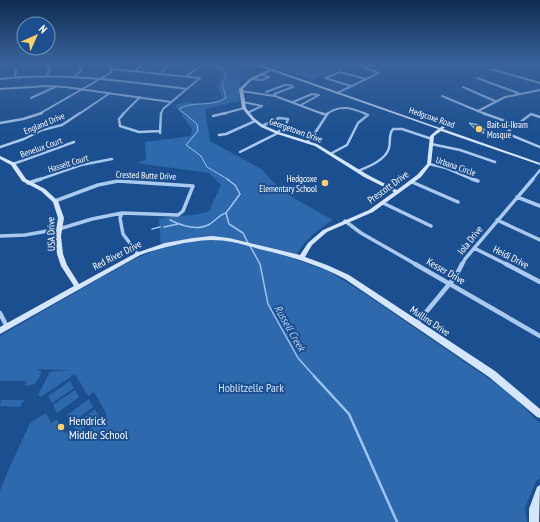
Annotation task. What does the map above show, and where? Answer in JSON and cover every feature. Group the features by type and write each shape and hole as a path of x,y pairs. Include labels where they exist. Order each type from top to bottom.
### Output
{"street":[{"path":"0,90 37,87"},
{"path":"32,98 53,87"},
{"path":"69,87 171,102"},
{"path":"0,123 35,115 87,87"},
{"path":"169,87 187,90"},
{"path":"140,97 130,104 118,119 120,126 139,132 160,133 161,112 190,87"},
{"path":"243,87 241,91 266,92 274,94 327,114"},
{"path":"266,92 279,87"},
{"path":"274,94 292,87"},
{"name":"Hedgcoxe Road","path":"326,87 540,164"},
{"path":"339,92 348,87"},
{"path":"464,87 495,101"},
{"path":"501,87 518,94"},
{"path":"478,112 495,101 518,94 540,90"},
{"name":"Georgetown Drive","path":"241,91 244,108 247,113 262,126 277,133 307,142 332,153 358,171 398,192"},
{"name":"England Drive","path":"0,147 24,139 42,130 62,125 110,93"},
{"path":"293,102 312,94 319,95 301,105"},
{"path":"442,96 478,112 516,125"},
{"path":"243,102 253,102 262,106 247,113"},
{"path":"307,142 317,133 323,119 327,114 344,106 368,115 358,123 347,145 332,153"},
{"path":"213,116 244,108"},
{"path":"540,116 532,114 506,133 507,135 540,147"},
{"path":"240,152 277,133 285,127 288,119 279,118 262,126"},
{"path":"219,135 226,134 255,121"},
{"name":"Hedgcoxe Road","path":"442,128 540,159"},
{"path":"429,164 431,142 442,128"},
{"path":"358,171 378,160 387,152 392,130 402,130 431,142 495,162"},
{"name":"Benelux Court","path":"13,164 74,142"},
{"path":"0,157 13,164 19,175 28,183 43,190 55,200"},
{"name":"Hasselt Court","path":"28,183 81,165 112,159"},
{"name":"Urbana Circle","path":"429,164 446,168 478,181"},
{"name":"Prescott Drive","path":"302,257 318,237 345,221 366,213 383,203 412,182 429,164"},
{"name":"Iola Drive","path":"416,324 450,283 474,248 540,170"},
{"name":"Crested Butte Drive","path":"55,200 98,185 118,180 192,184 193,187 180,214 122,213"},
{"path":"412,182 458,202"},
{"path":"517,197 540,206"},
{"name":"USA Drive","path":"55,200 61,218 59,229 60,254 70,277 78,287"},
{"path":"383,203 431,226"},
{"path":"0,236 25,235 59,229 92,219 122,213 120,222 122,234 125,240 138,254"},
{"path":"497,220 540,240"},
{"name":"Kesser Drive","path":"345,221 361,233 540,336"},
{"name":"Red River Drive","path":"0,331 138,254 164,245 185,240 213,238 229,240 302,257"},
{"name":"Heidi Drive","path":"474,248 540,282"},
{"name":"Mullins Drive","path":"302,257 325,265 347,277 492,374 540,414"},
{"path":"0,313 7,327"},
{"path":"534,522 534,509 537,494 540,490"}],"green space":[{"name":"Hoblitzelle Park","path":"218,87 240,87 239,101 205,109 210,141 263,170 276,185 285,192 333,220 310,237 294,259 329,271 365,294 485,376 512,396 540,423 540,478 536,481 525,508 527,522 0,522 0,491 30,423 46,413 51,423 57,419 64,433 67,432 72,442 107,415 94,392 88,396 75,374 41,397 38,395 50,372 70,370 36,369 41,371 41,373 35,383 28,386 25,386 26,381 0,381 0,336 132,260 161,248 159,219 209,211 221,185 209,173 136,163 146,160 145,142 191,136 192,129 175,105 185,102 202,104 223,99"},
{"path":"70,381 74,388 52,403 48,396"},
{"path":"75,390 79,397 57,413 53,405"},
{"path":"89,399 93,407 71,423 67,415"},
{"path":"1,400 26,400 22,402 20,407 0,406"},
{"path":"95,409 99,417 77,434 73,426"}],"building":[{"name":"Bait-ul-Ikram Mosque","path":"469,123 480,125 485,130 482,130 484,133 478,132"}],"waterway":[{"name":"Russell Creek","path":"223,87 226,98 220,101 190,105 179,109 197,124 198,131 186,145 201,156 207,167 229,180"},
{"name":"Russell Creek","path":"226,213 240,194 235,185 227,179"},
{"path":"170,220 185,226 200,227 210,224 219,216 226,213"},
{"name":"Russell Creek","path":"226,213 229,224 243,233 248,243"},
{"path":"164,227 178,224"},
{"path":"152,229 160,227"},
{"name":"Russell Creek","path":"250,246 260,264 268,304 298,358 315,377"},
{"name":"Russell Creek","path":"314,376 349,414 397,522"}],"place":[{"name":"Bait-ul-Ikram Mosque","path":"479,129"},
{"name":"Hedgcoxe Elementary School","path":"325,183"},
{"name":"Hendrick Middle School","path":"61,427"}]}
